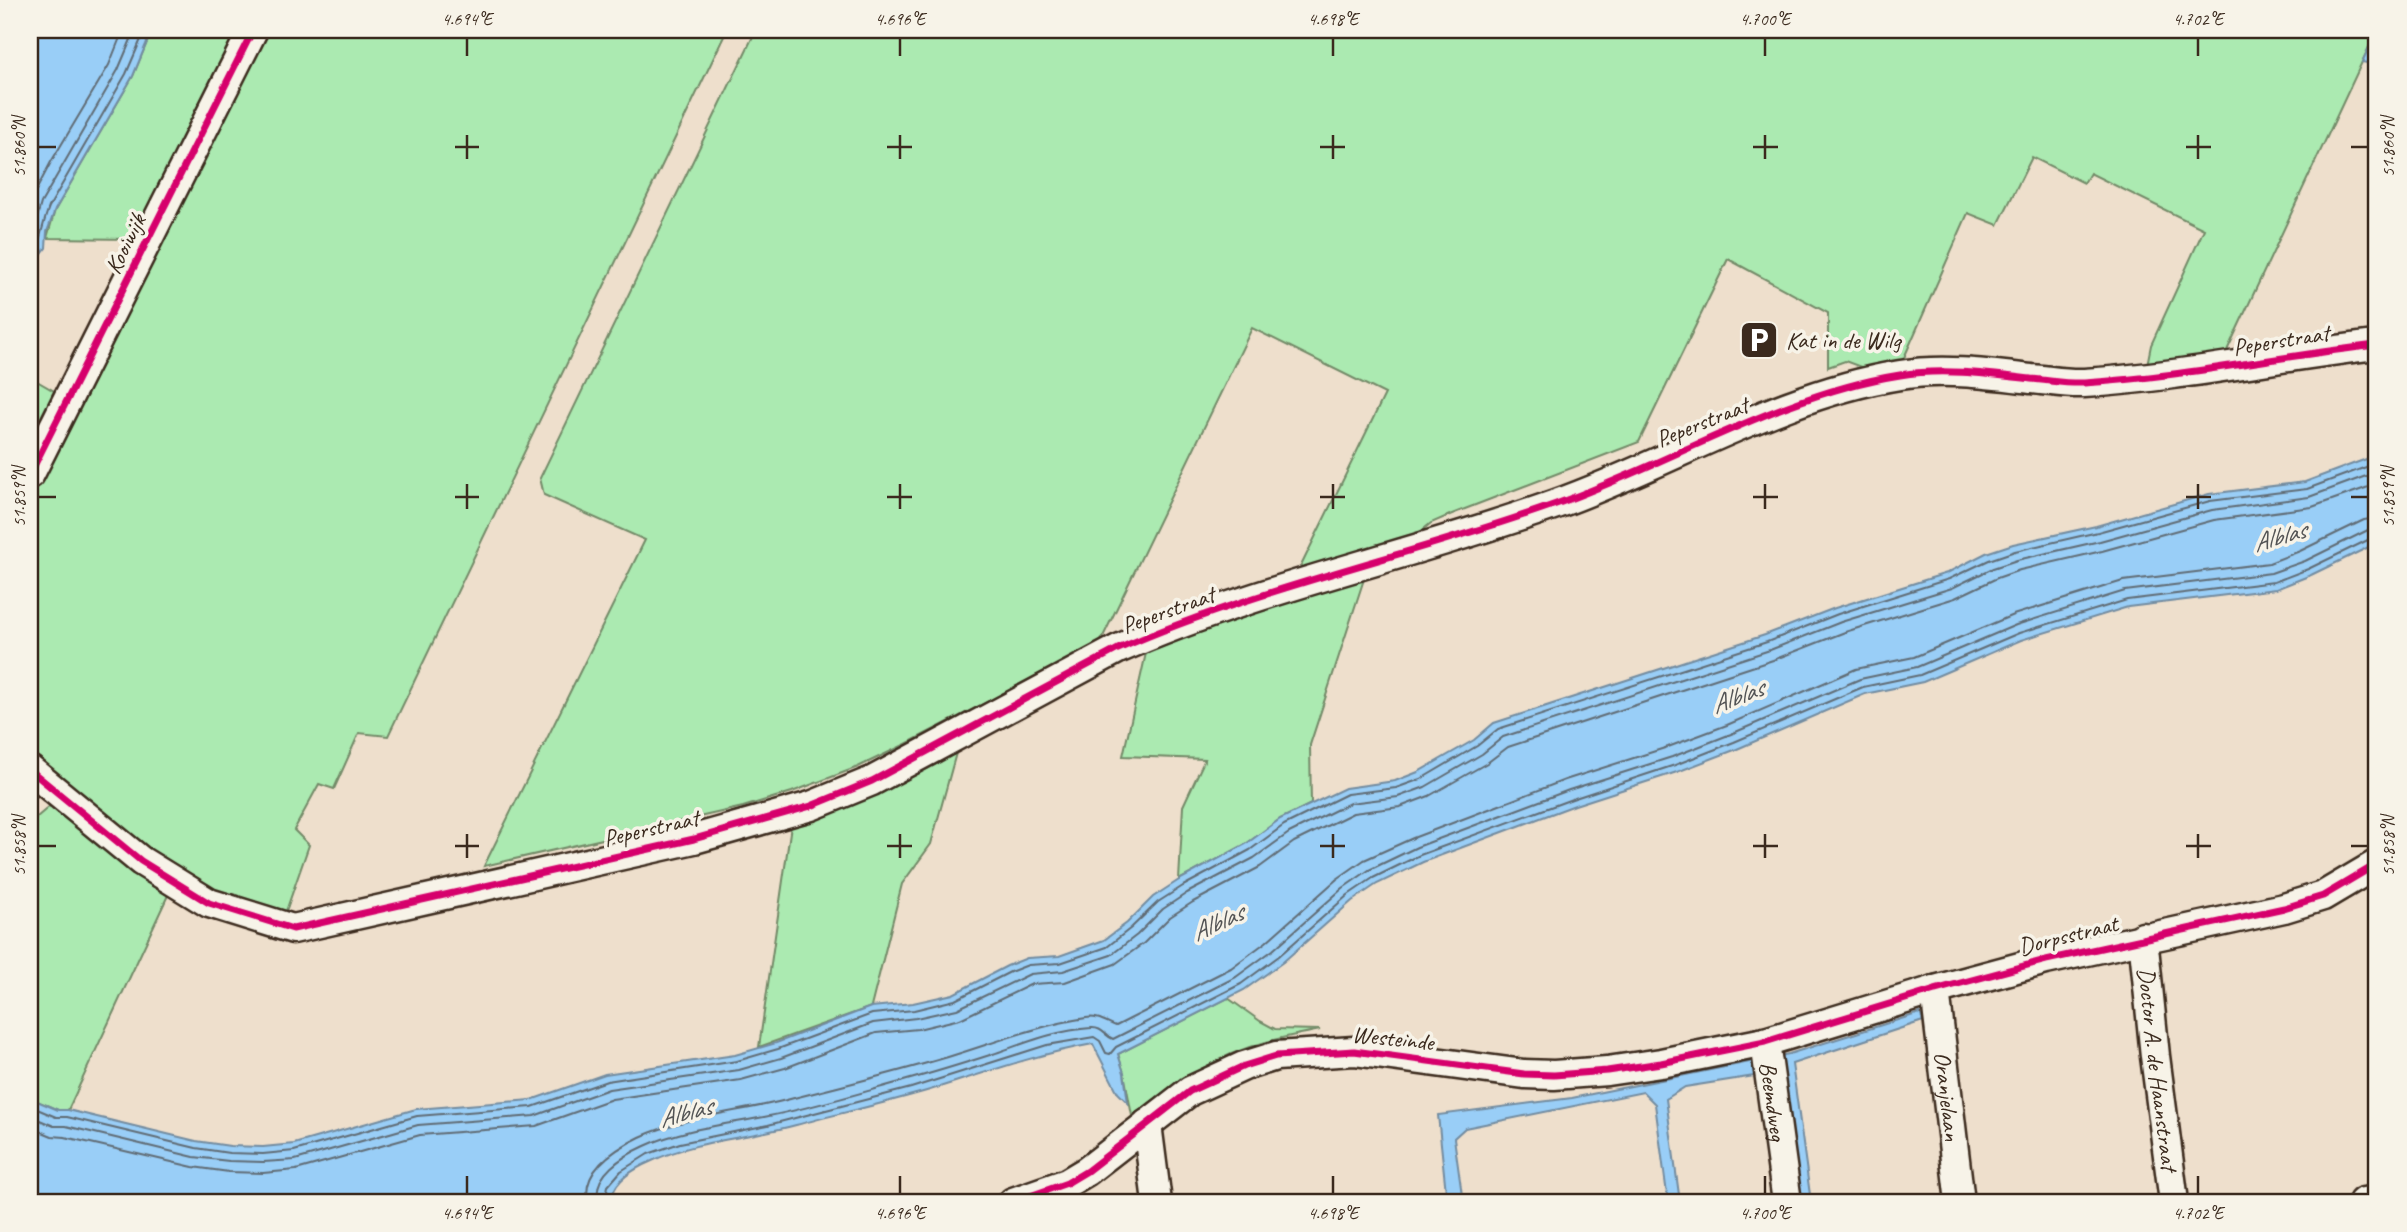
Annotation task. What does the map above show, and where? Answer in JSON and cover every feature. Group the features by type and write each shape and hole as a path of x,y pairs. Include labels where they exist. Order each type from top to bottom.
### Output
{"street":[{"name":"Kooiwijk","path":"30,474 253,30"},
{"name":"Peperstraat","path":"30,770 141,861 209,903 293,929 694,839 811,806 873,781 1147,636 1246,601 1558,503 1714,436 1830,391 1902,374 1969,372 2079,384 2168,376 2377,345"},
{"name":"Dorpsstraat","path":"1765,1042 1935,990 2046,960 2284,908 2323,896 2377,864"},
{"name":"Doctor A. de Haanstraat","path":"2143,937 2174,1202"},
{"name":"Oranjelaan","path":"1935,990 1960,1202"},
{"name":"Westeinde","path":"1013,1202 1067,1183 1087,1171 1190,1091 1244,1066 1276,1056 1354,1051 1524,1074 1576,1074 1661,1063 1765,1042"},
{"name":"Beemdweg","path":"1765,1042 1787,1202"},
{"path":"1147,1124 1157,1202"},
{"path":"2363,1202 2377,1200"}],"green space":[{"path":"152,30 239,30 132,239 47,238 55,210 133,76"},
{"path":"265,30 727,30 388,736 359,733 334,789 319,784 294,830 309,845 285,914 204,891 30,760 30,497"},
{"path":"756,30 2377,30 2224,357 2146,370 2151,345 2204,229 2090,173 2084,183 2032,157 1998,225 1968,213 1903,360 1866,369 1845,361 1828,367 1828,313 1728,259 1639,442 1452,514 1431,523 1415,536 1299,570 1385,394 1252,328 1100,643 906,744 858,767 792,792 743,807 484,866 645,540 544,495 540,478"},
{"path":"30,377 54,391 30,439"},
{"path":"1364,579 1310,745 1311,804 1280,819 1246,844 1179,880 1183,806 1205,759 1123,756 1146,653 1244,615"},
{"path":"956,753 931,844 902,884 871,1007 759,1047 791,825 875,794"},
{"path":"51,805 169,893 68,1110 58,1110 30,1098 30,823"},
{"path":"1228,998 1275,1029 1320,1030 1272,1040 1212,1063 1179,1082 1132,1116 1118,1054"}],"water":[{"path":"32,30 152,30 133,76 55,210 47,232 46,248 30,269 30,33"},
{"path":"2377,31 2377,59 2372,64 2362,62"},
{"name":"Alblas","path":"2377,455 2377,543 2311,575 2276,589 2128,607 2021,640 1923,682 1865,694 1737,749 1677,772 1575,805 1423,862 1377,884 1352,901 1283,962 1244,990 1118,1054 1128,1103 1118,1093 1093,1044 1031,1058 880,1104 687,1148 641,1166 623,1178 613,1194 618,1202 30,1202 30,1098 58,1110 68,1110 196,1141 263,1147 294,1144 416,1109 531,1100 605,1074 735,1055 776,1043 871,1007 913,1003 953,994 1027,958 1059,956 1104,940 1127,923 1153,897 1246,844 1280,819 1345,788 1395,781 1418,772 1474,740 1494,723 1947,573 1986,553 2013,544 2096,526 2209,494 2305,482"},
{"path":"1920,1013 1923,1021 1792,1064 1811,1202 1799,1202 1780,1072 1685,1087 1666,1099 1680,1202 1668,1202 1655,1104 1643,1092 1465,1128 1454,1138 1463,1202 1447,1202 1438,1115 1572,1098 1789,1054"}],"cycle path":[{"path":"30,474 253,30"},
{"path":"30,770 141,861 209,903 293,929 694,839 811,806 872,781 1118,649 1171,627 1556,504 1768,414 1855,384 1900,375 1949,372 2084,383 2157,376 2377,345"},
{"path":"1013,1202 1067,1183 1087,1171 1190,1091 1244,1066 1276,1056 1354,1051 1524,1074 1554,1075 1661,1063 1765,1042 1935,990 2046,960 2284,908 2323,896 2377,864"}],"place":[{"name":"Kat in de Wilg","path":"1759,340"}]}
